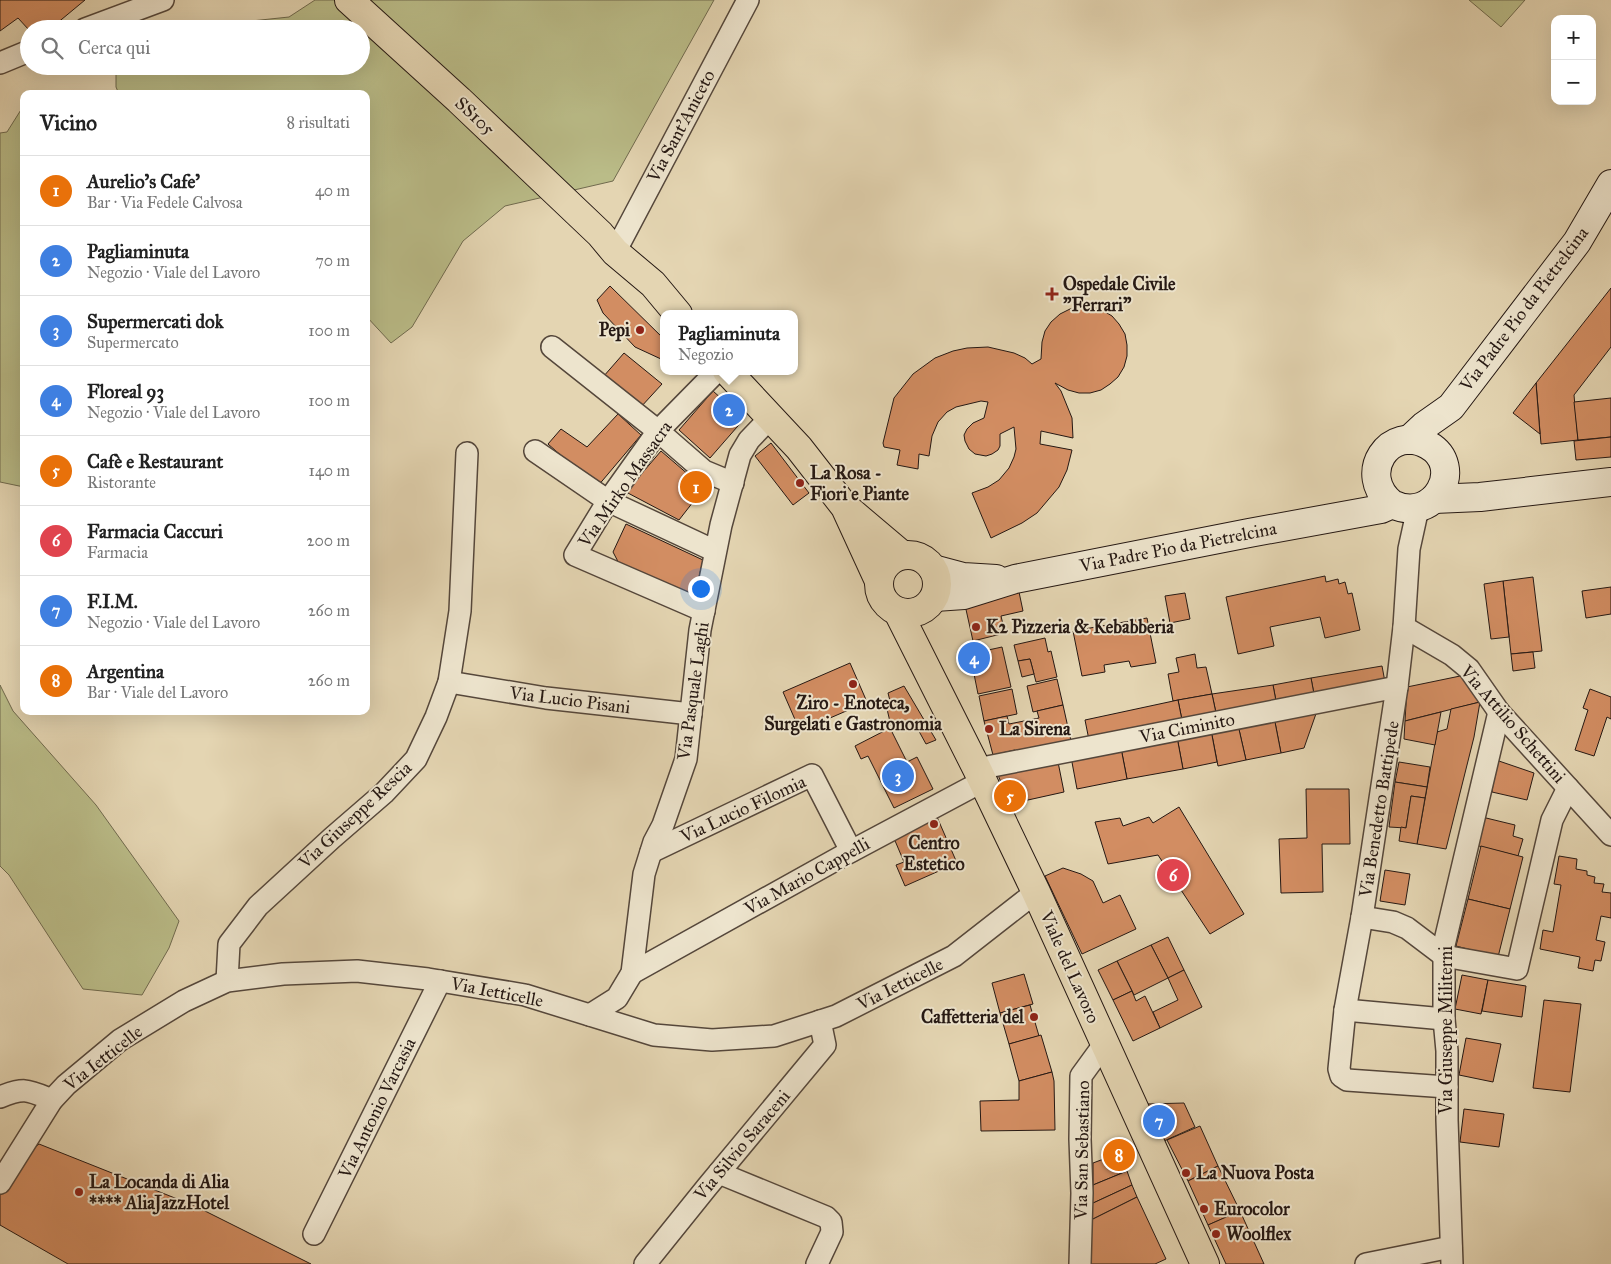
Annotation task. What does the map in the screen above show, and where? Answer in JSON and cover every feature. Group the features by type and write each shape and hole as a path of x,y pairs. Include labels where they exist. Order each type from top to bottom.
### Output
{"main road":[{"name":"SS105","path":"349,0 459,100 653,284 675,310"},
{"path":"731,375 800,448 845,507 902,555"},
{"path":"845,507 879,581"},
{"path":"902,555 920,557 928,562 933,569 938,587 931,602 917,612 908,614 898,612 889,607 883,600 879,591 881,572 886,564 894,558 902,555"},
{"name":"Viale del Lavoro","path":"928,674 931,602"},
{"name":"Viale del Lavoro","path":"898,612 1036,892 1205,1264"}],"street":[{"path":"109,20 163,0"},
{"name":"Via Sant'Aniceto","path":"608,243 748,0"},
{"path":"0,63 20,55"},
{"name":"Via Padre Pio da Pietrelcina","path":"1451,407 1577,242 1611,184"},
{"path":"552,347 704,471 733,483"},
{"name":"Via Mirko Massacra","path":"704,611 575,555 608,501 658,432 713,375"},
{"path":"1409,440 1424,426 1451,407"},
{"path":"1451,407 1441,463 1444,483 1440,492 1411,505 1380,492 1376,476 1377,465 1381,455 1398,442 1409,440 1420,441 1429,445 1441,463 1480,497"},
{"name":"Via Pasquale Laghi","path":"590,1015 617,998 632,974 644,874 654,842 663,825 686,759 700,630 715,551 740,455 749,440 771,417"},
{"path":"535,451 608,501 715,551"},
{"name":"Via Giuseppe Rescia","path":"227,981 229,944 258,906 332,838 384,794 416,759 436,717 449,682 460,611 467,452"},
{"path":"1340,515 1376,476"},
{"name":"Via Padre Pio da Pietrelcina","path":"931,602 964,595 1015,579 1340,515 1611,482"},
{"name":"Via Benedetto Battipede","path":"1411,505 1404,627 1397,687 1362,918 1345,1010 1339,1069 1341,1076 1347,1080 1447,1087"},
{"name":"Via Padre Pio da Pietrelcina","path":"933,569 963,578 1015,579"},
{"name":"Via Attilio Schettini","path":"1404,627 1452,656 1469,669 1499,712 1611,835"},
{"name":"Via Lucio Pisani","path":"449,682 546,698 691,714"},
{"name":"Via Ciminito","path":"980,775 1397,687"},
{"name":"Via Giuseppe Militerni","path":"1451,1256 1447,1051 1444,1019 1444,945 1499,712"},
{"name":"Via Mario Cappelli","path":"632,974 852,851 980,775"},
{"name":"Via Lucio Filomia","path":"651,852 812,776 852,851"},
{"path":"1362,918 1393,922 1407,928 1444,956 1517,969 1552,820 1568,788"},
{"name":"Via Ietticelle","path":"0,1184 52,1100 66,1085 120,1040 184,1000 227,981 283,974 357,970 525,995 654,1035 712,1040 774,1036 836,1016 954,956 1036,892"},
{"name":"Via Antonio Varcasia","path":"314,1234 440,981"},
{"path":"1345,1010 1444,1019"},
{"name":"Via Silvio Saraceni","path":"645,1264 825,1045 820,1021"},
{"name":"Via San Sebastiano","path":"1080,1264 1082,1193 1080,1139 1081,1076 1104,1043"},
{"path":"0,1097 24,1090 52,1100"},
{"path":"719,1173 826,1216 831,1222 832,1232 817,1264"},
{"path":"1366,1264 1451,1256"}],"green space":[{"path":"315,0 714,0 613,181 505,206 463,241 412,327 391,343 370,320 370,90 117,90 116,87 116,75 370,75 370,20 261,20 289,17"},
{"path":"1469,0 1525,0 1501,27"},
{"path":"20,111 20,486 0,482 0,133 7,132"},
{"path":"0,685 13,711 96,805 179,921 169,948 142,995 83,989 9,875 0,866"}],"building":[{"path":"0,0 85,0 61,20 20,20 18,18 0,31"},
{"path":"610,286 660,335 660,359 635,347 603,313 597,300"},
{"path":"1611,288 1611,347 1574,395 1578,440 1541,444 1536,383"},
{"path":"1080,307 1092,307 1102,310 1112,316 1119,324 1125,334 1127,345 1124,367 1118,377 1110,384 1101,390 1090,393 1068,390 1055,383 1061,391 1072,418 1073,438 1041,431 1040,444 1072,450 1067,470 1059,487 1037,513 1022,523 991,538 972,493 988,487 999,480 1009,468 1016,449 1014,427 1000,434 998,450 986,456 975,454 969,449 964,435 973,423 984,418 988,402 981,401 956,407 947,412 938,422 932,436 929,456 919,454 918,469 897,465 900,450 884,447 883,443 894,398 913,374 935,358 953,351 988,347 1014,353 1032,364 1041,359 1042,342 1045,331 1051,322 1060,314"},
{"path":"624,353 662,384 640,408 603,377"},
{"path":"1536,383 1540,434 1513,413"},
{"path":"713,391 744,419 710,458 679,430"},
{"path":"1611,398 1611,437 1578,440 1574,402"},
{"path":"618,414 641,435 597,487 548,444 561,429 587,447"},
{"path":"1611,437 1611,457 1576,460 1574,441"},
{"path":"771,443 809,493 793,505 755,456"},
{"path":"661,451 704,488 679,520 626,492"},
{"path":"626,524 703,560 693,602 625,575 613,552"},
{"path":"1325,576 1326,582 1338,579 1339,584 1345,582 1348,594 1352,593 1360,630 1325,638 1320,617 1270,627 1274,646 1238,654 1226,597"},
{"path":"1533,577 1542,651 1511,654 1503,581"},
{"path":"1503,581 1509,637 1491,639 1484,584"},
{"path":"1611,587 1611,614 1586,618 1582,591"},
{"path":"1019,592 1023,611 1001,616 1005,633 973,641 965,605"},
{"path":"1185,593 1190,619 1170,623 1165,596"},
{"path":"1147,618 1156,663 1131,667 1129,661 1104,665 1105,672 1082,676 1073,631"},
{"path":"1045,638 1048,652 1051,651 1057,677 1036,682 1030,659 1018,661 1014,645"},
{"path":"1002,647 1011,687 978,694 970,654"},
{"path":"1533,652 1535,668 1513,671 1511,654"},
{"path":"1195,654 1197,668 1206,667 1212,694 1173,701 1168,674 1179,672 1176,658"},
{"path":"1030,659 1034,674 1022,677 1018,661"},
{"path":"850,663 867,702 800,731 783,692"},
{"path":"1382,666 1385,682 1314,694 1311,678"},
{"path":"1465,675 1480,702 1405,721 1407,687"},
{"path":"1311,678 1314,694 1276,701 1273,685"},
{"path":"1057,679 1063,705 1033,712 1027,686"},
{"path":"1273,685 1276,701 1216,713 1212,694"},
{"path":"904,686 936,740 926,744 915,724 891,726 887,709 892,709 888,693"},
{"path":"1012,689 1017,714 984,721 979,696"},
{"path":"1590,689 1611,697 1611,719 1607,717 1594,756 1575,750 1588,710 1583,708"},
{"path":"1212,694 1216,713 1182,720 1178,700"},
{"path":"1178,700 1182,720 1089,740 1085,720"},
{"path":"1480,702 1474,737 1446,849 1417,844 1437,732 1447,729 1451,709"},
{"path":"1063,705 1071,741 1016,754 1015,750 993,755 984,721 1007,716 1009,724 1039,718 1037,711"},
{"path":"1318,708 1304,748 1281,753 1274,717"},
{"path":"1441,712 1435,745 1404,739 1405,721"},
{"path":"1274,717 1281,753 1246,760 1238,725"},
{"path":"1238,725 1246,760 1218,766 1211,730"},
{"path":"890,728 907,762 917,757 933,789 894,808 868,756 861,759 855,746"},
{"path":"1211,730 1217,762 1183,769 1177,737"},
{"path":"1177,737 1183,769 1127,779 1121,748"},
{"path":"1121,748 1127,779 1077,789 1071,757"},
{"path":"1496,760 1534,773 1527,800 1492,792"},
{"path":"1058,762 1064,792 1010,804 998,775"},
{"path":"1399,762 1430,767 1427,787 1395,782"},
{"path":"1395,782 1427,787 1425,798 1411,796 1406,828 1389,827"},
{"path":"1306,789 1349,789 1350,844 1322,844 1323,892 1281,893 1279,839 1307,838"},
{"path":"1411,796 1425,798 1417,844 1399,841 1401,827 1406,828"},
{"path":"1179,807 1244,914 1210,934 1158,855 1108,864 1095,822 1120,818 1123,826 1149,817 1153,823"},
{"path":"937,817 957,863 905,886 896,865 904,862 893,836"},
{"path":"1482,817 1515,825 1513,836 1523,839 1518,856 1475,845"},
{"path":"1481,846 1523,857 1510,909 1468,899"},
{"path":"1559,856 1577,859 1576,869 1587,871 1587,875 1595,877 1594,883 1604,884 1602,892 1611,893 1611,918 1601,916 1596,940 1605,942 1601,961 1595,960 1593,971 1578,968 1580,957 1540,949 1543,930 1553,932 1561,885 1554,884"},
{"path":"1063,868 1081,874 1093,881 1103,903 1120,895 1136,929 1082,954 1045,876"},
{"path":"1385,870 1410,874 1405,905 1380,901"},
{"path":"1468,899 1510,909 1498,957 1456,946"},
{"path":"1168,937 1184,970 1168,978 1151,945"},
{"path":"1151,945 1168,978 1134,995 1117,961"},
{"path":"1117,961 1132,991 1113,1000 1098,970"},
{"path":"1184,970 1202,1007 1160,1028 1153,1012 1178,1000 1168,978"},
{"path":"1024,974 1033,1004 1000,1013 992,983"},
{"path":"1462,975 1488,980 1481,1014 1455,1009"},
{"path":"1488,980 1526,986 1522,1017 1482,1011"},
{"path":"1132,991 1136,1001 1145,996 1160,1028 1133,1041 1113,1000"},
{"path":"1544,1000 1581,1004 1570,1092 1533,1088"},
{"path":"1030,1005 1039,1036 1009,1044 1000,1013"},
{"path":"1041,1035 1052,1072 1019,1081 1009,1044"},
{"path":"1466,1038 1501,1044 1493,1082 1459,1075"},
{"path":"1052,1072 1054,1081 1055,1130 981,1131 980,1101 1019,1100 1019,1081"},
{"path":"1184,1103 1195,1127 1164,1141 1147,1104"},
{"path":"1464,1109 1504,1114 1499,1147 1460,1142"},
{"path":"1200,1126 1218,1166 1188,1181 1167,1140"},
{"name":"La Locanda di Alia **** AliaJazzHotel","path":"39,1144 195,1206 311,1264 68,1264 0,1225 0,1177"},
{"path":"1117,1154 1123,1161 1127,1171 1093,1185 1093,1163"},
{"path":"1218,1166 1240,1211 1208,1225 1188,1181"},
{"path":"1127,1171 1132,1185 1091,1204 1093,1185"},
{"path":"1132,1185 1137,1197 1091,1220 1091,1204"},
{"path":"1137,1197 1166,1259 1155,1264 1089,1264 1091,1220"},
{"path":"1240,1211 1264,1264 1226,1264 1208,1225"}],"place":[{"name":"Ospedale Civile \"Ferrari\"","path":"1052,294"},
{"name":"Pepi","path":"640,330"},
{"name":"Pagliaminuta","path":"729,410"},
{"name":"La Rosa - Fiori e Piante","path":"800,483"},
{"name":"Aurelio's Cafe'","path":"696,487"},
{"name":"K2 Pizzeria & Kebabberia","path":"976,627"},
{"name":"Floreal 93","path":"974,658"},
{"name":"Ziro - Enoteca, Surgelati e Gastronomia","path":"853,684"},
{"name":"La Sirena","path":"989,729"},
{"name":"Supermercati dok","path":"898,776"},
{"name":"Cafè e Restaurant","path":"1010,796"},
{"name":"Centro Estetico","path":"934,824"},
{"name":"Farmacia Caccuri","path":"1173,875"},
{"name":"Caffetteria del","path":"1034,1017"},
{"name":"F.I.M.","path":"1159,1121"},
{"name":"Argentina","path":"1119,1155"},
{"name":"La Nuova Posta","path":"1186,1173"},
{"name":"La Locanda di Alia **** AliaJazzHotel","path":"79,1192"},
{"name":"Eurocolor","path":"1204,1209"},
{"name":"Woolflex","path":"1216,1234"}]}
